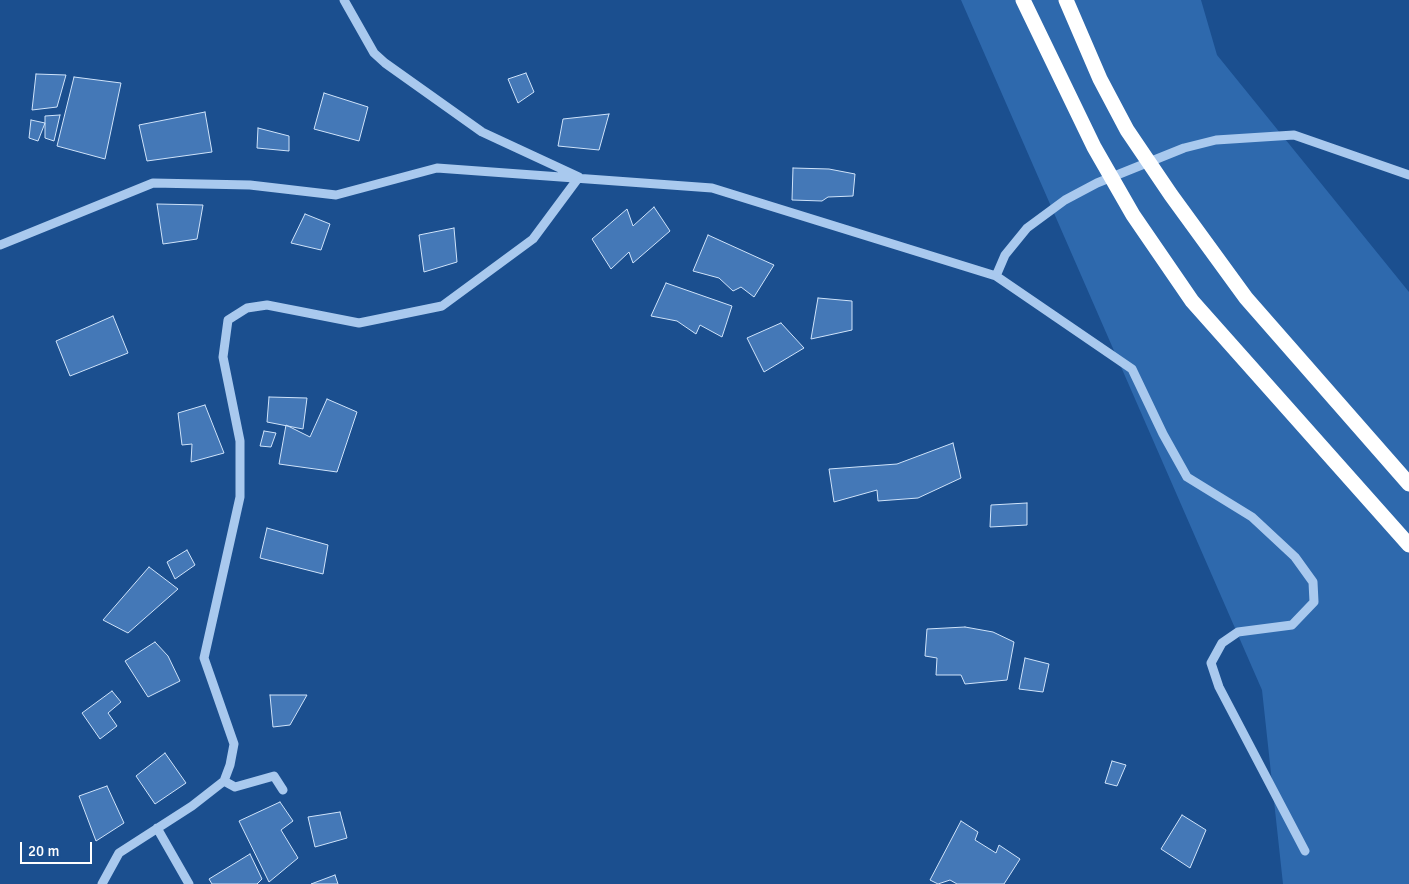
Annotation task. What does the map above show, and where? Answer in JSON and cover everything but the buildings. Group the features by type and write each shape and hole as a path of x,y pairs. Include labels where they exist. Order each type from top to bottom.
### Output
{"highway":[{"path":"1023,0 1094,147 1133,215 1192,301 1409,545"},
{"path":"1066,0 1100,79 1127,130 1170,196 1246,298 1409,484"}],"street":[{"path":"344,0 374,53 385,63 482,132 579,177"},
{"path":"996,276 1005,254 1027,228 1065,200 1098,183 1184,148 1216,140 1294,135 1409,175"},
{"path":"0,244 153,184 250,185 336,195 438,168 712,188 996,276 1132,369 1162,434 1187,478 1252,518 1295,557 1312,582 1314,602 1292,625 1238,632 1222,643 1211,663 1219,687 1305,851"},
{"path":"102,884 119,853 192,806 224,781 234,744 204,658 240,497 240,441 224,357 228,320 247,308 267,305 359,322 442,306 533,239 579,177"},
{"path":"224,781 235,788 274,776 283,790"},
{"path":"157,828 189,884"}],"shaded area":[{"path":"961,0 1201,0 1217,55 1409,292 1409,884 1283,884 1262,690"}]}
